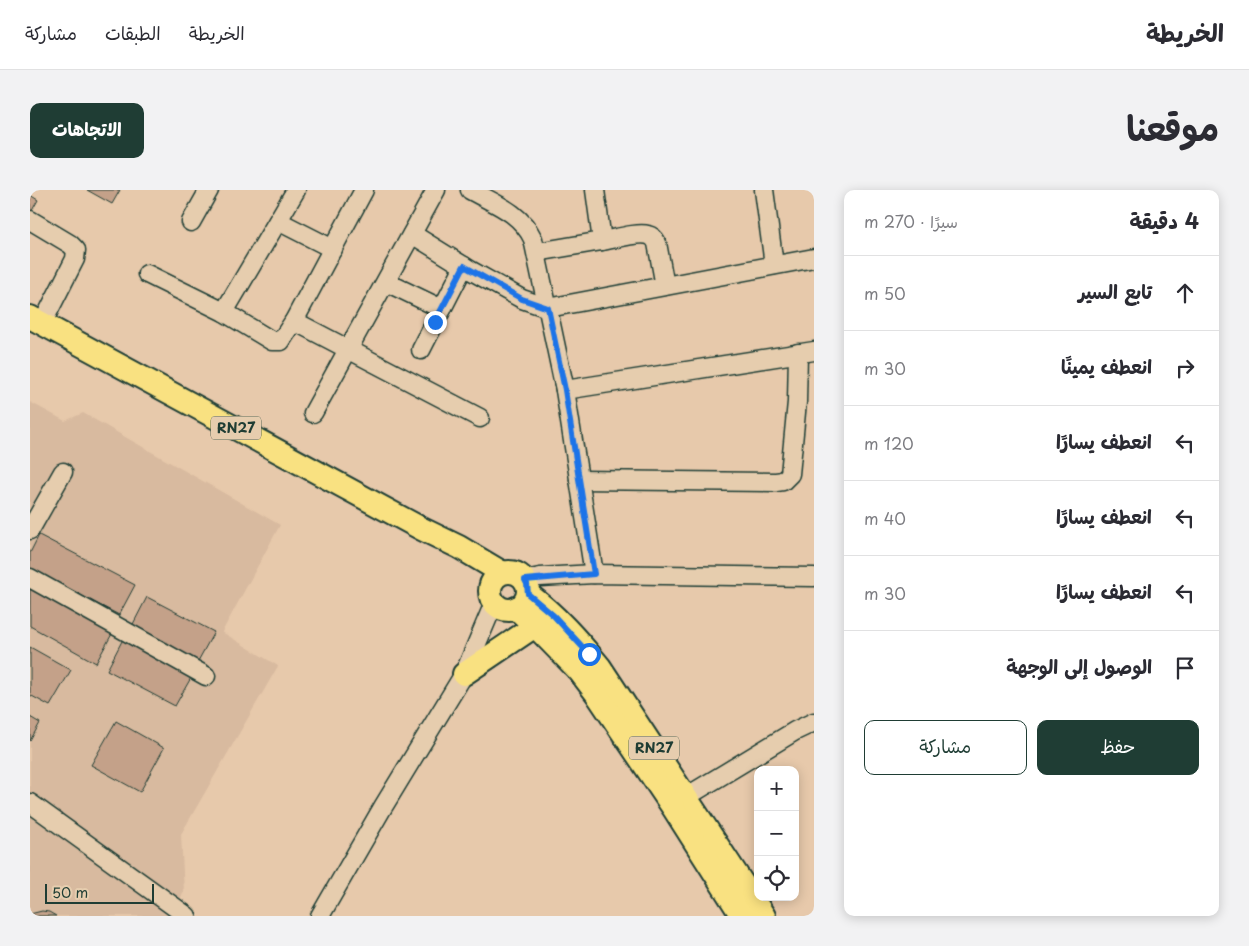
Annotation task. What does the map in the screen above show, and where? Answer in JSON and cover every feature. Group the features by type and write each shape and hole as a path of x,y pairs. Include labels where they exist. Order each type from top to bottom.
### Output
{"main road":[{"name":"RN27","path":"36,321 459,548 495,588 504,609 523,594"},
{"name":"RN27","path":"495,588 515,572 535,626 580,672 764,916"},
{"name":"RN27","path":"523,594 554,616 600,667 680,803 742,916"},
{"path":"464,674 535,626"}],"street":[{"path":"191,222 209,190"},
{"path":"224,312 296,190"},
{"path":"147,274 224,312 276,342 284,338 294,321 364,190"},
{"path":"313,413 436,190"},
{"path":"470,190 514,214 521,220 533,239 565,390 594,574"},
{"path":"764,190 774,265"},
{"path":"598,191 602,241"},
{"path":"30,220 70,244 76,250 76,260 36,321"},
{"path":"278,220 332,249"},
{"path":"412,234 522,299 548,308 814,258"},
{"path":"537,252 643,234 650,235 657,243 665,286"},
{"path":"421,350 464,266"},
{"path":"386,282 442,309"},
{"path":"294,321 480,418"},
{"path":"565,390 806,352 796,402 790,474 787,479 776,482 579,480"},
{"path":"30,530 63,472"},
{"path":"523,594 594,574 814,577"},
{"path":"30,578 206,676"},
{"path":"320,916 383,807 464,674 495,588"},
{"path":"680,803 795,731 814,722"},
{"path":"30,803 187,916"}],"shaded area":[{"path":"30,402 65,421 83,413 280,525 222,632 278,666 181,834 184,892 170,916 30,916"}],"building":[{"path":"87,190 120,190 112,204"},
{"path":"30,195 38,200 30,214"},
{"path":"39,535 135,585 119,615 30,569 30,553"},
{"path":"30,587 113,632 96,663 30,626"},
{"path":"147,597 214,632 197,663 131,628"},
{"path":"123,639 192,676 175,706 107,670"},
{"path":"30,647 71,670 50,706 30,695"},
{"path":"30,717 40,723 30,741"},
{"path":"116,721 164,748 140,792 91,765"},
{"path":"42,911 56,916 30,916 30,914"}],"route":[{"path":"435,322 464,266 522,299 548,308 565,390 594,574 540,577 525,580 528,594 554,616 589,654"}]}
